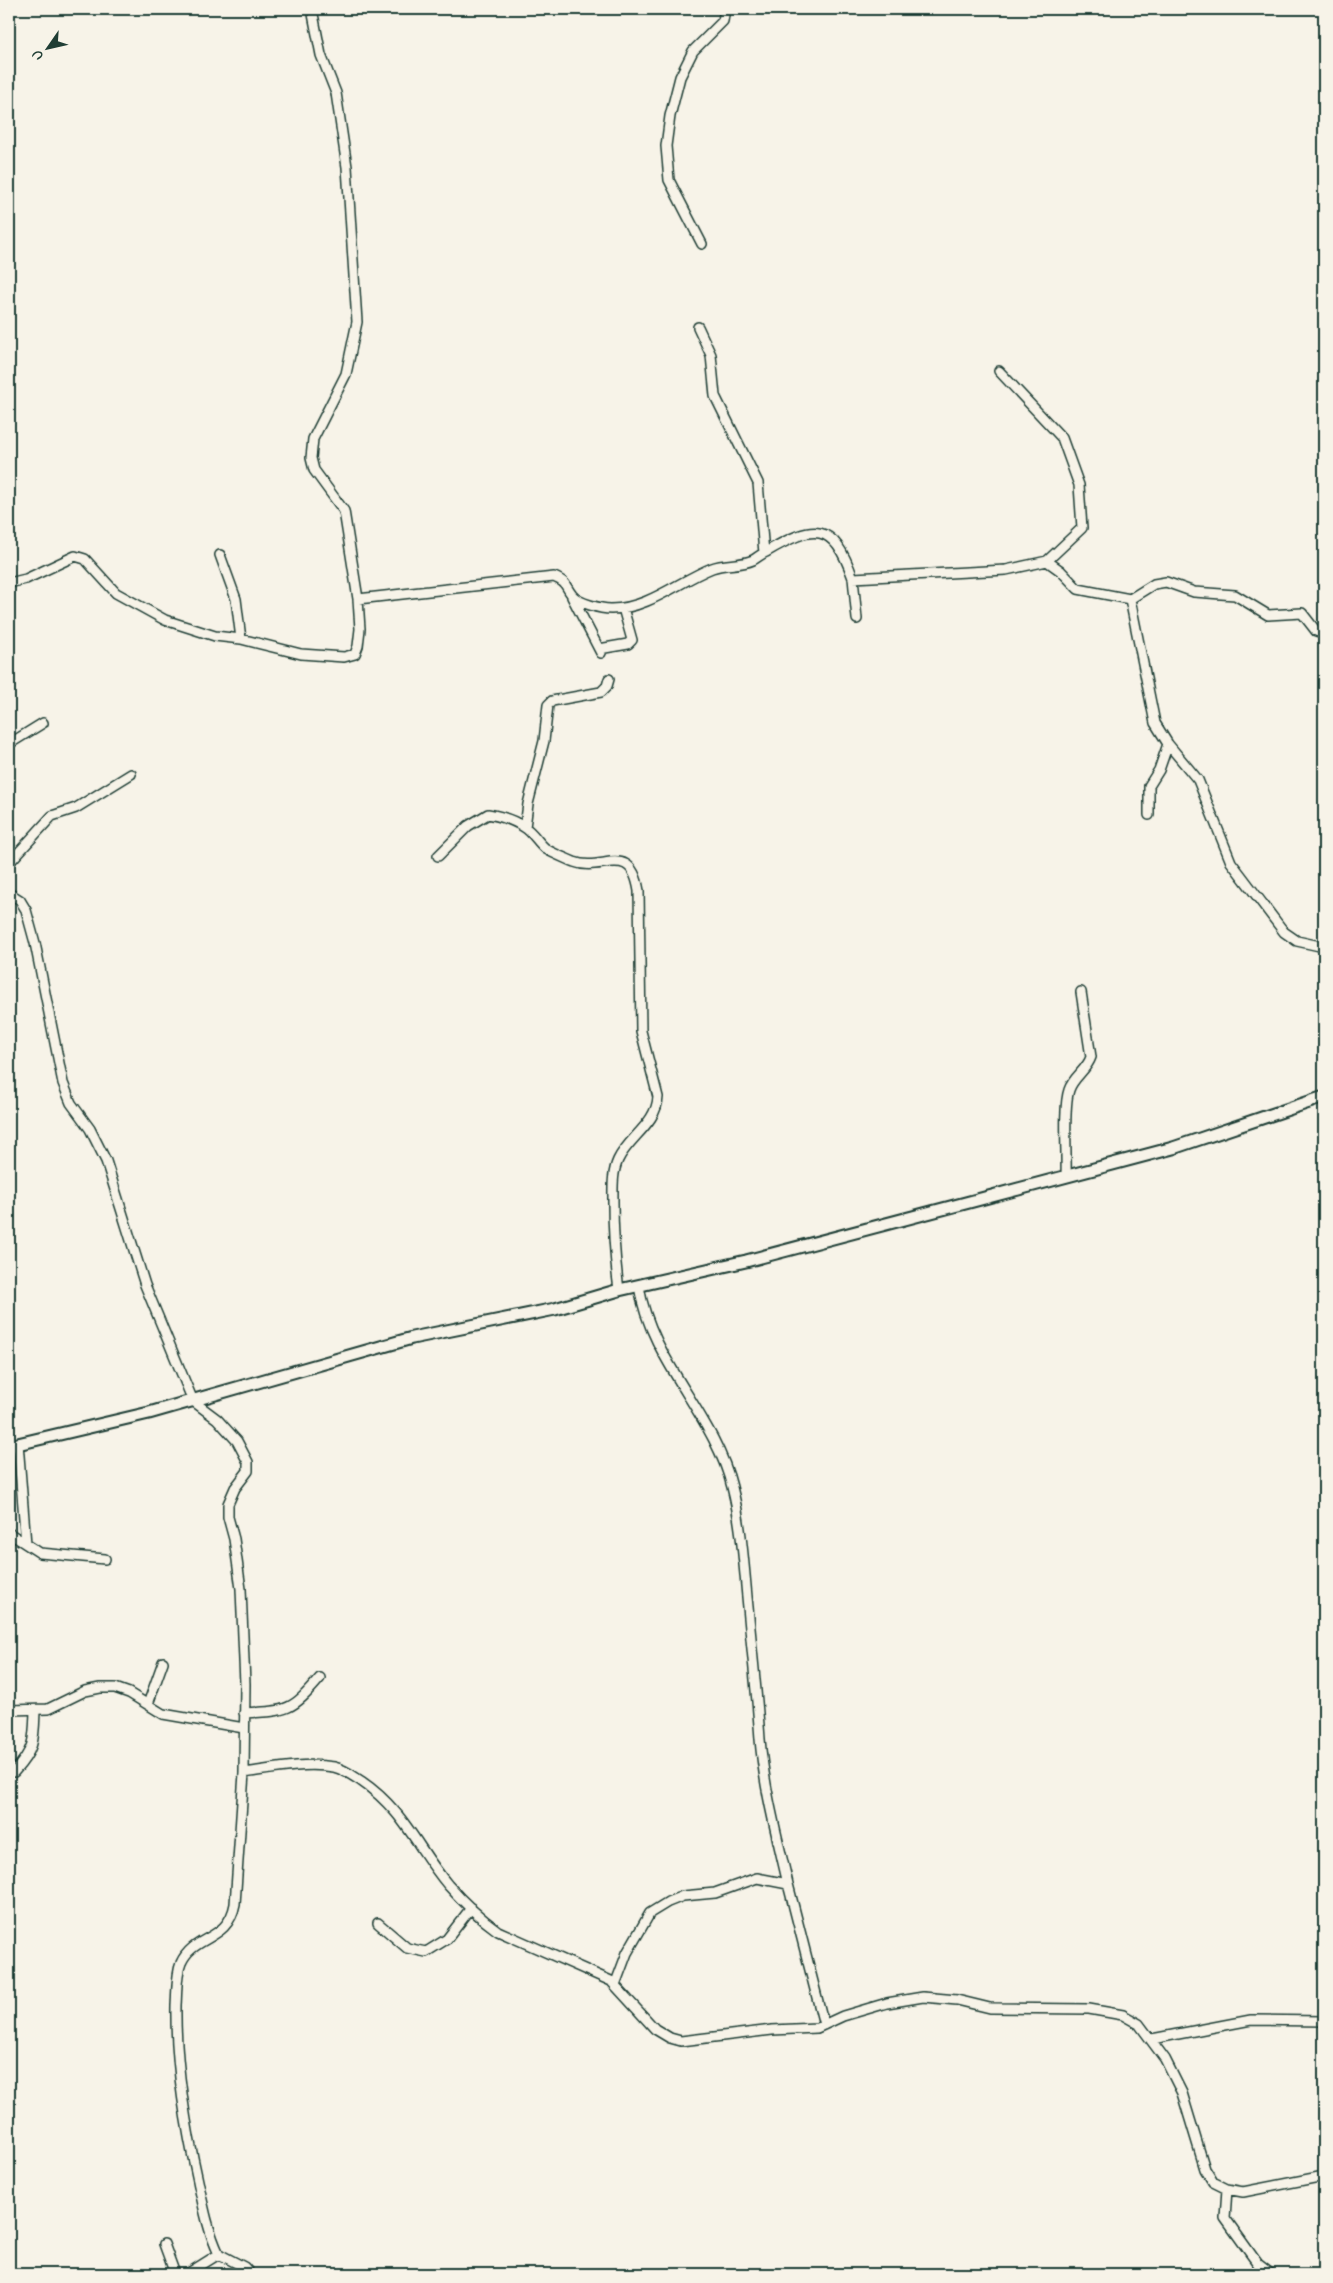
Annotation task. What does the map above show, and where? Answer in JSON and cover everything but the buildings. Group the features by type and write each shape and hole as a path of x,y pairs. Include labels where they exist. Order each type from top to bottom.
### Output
{"street":[{"path":"9,584 26,579 75,556 85,558 102,580 133,604 165,620 216,636 241,638 301,654 351,656 355,654 358,646 358,599 344,511 314,470 311,458 313,439 346,374 357,322 348,167 336,93 322,55 312,9"},
{"path":"702,244 669,180 667,171 667,140 680,78 693,51 723,21 725,9"},
{"path":"698,327 710,349 714,372 713,390 717,401 758,483 764,553"},
{"path":"862,578 1006,570 1047,561 1082,528 1078,478 1062,438 999,371"},
{"path":"572,596 588,604 608,609 623,608 660,595 712,568 751,561 800,535 821,532 837,543 862,578 857,620"},
{"path":"220,555 236,599 241,638"},
{"path":"1047,561 1061,571 1078,589 1130,599 1150,586 1162,582 1194,592 1229,593 1240,597 1268,615 1302,613 1316,631 1324,634"},
{"path":"358,599 554,577 565,582 600,651 628,644 632,640 623,608"},
{"path":"1130,599 1155,723 1168,744 1195,773 1207,798 1231,862 1284,932 1297,941 1324,947"},
{"path":"525,827 528,804 544,741 548,705 552,701 602,692 607,686 609,679"},
{"path":"9,744 42,723"},
{"path":"1149,815 1149,786 1161,765 1168,744"},
{"path":"9,863 57,813 76,808 132,774"},
{"path":"438,856 468,826 488,814 525,827 546,848 576,862 593,864 608,860 625,864 632,870 638,884 641,1031 658,1096 658,1104 649,1121 623,1151 615,1166 612,1222 619,1290"},
{"path":"9,893 20,900 26,910 35,943 63,1083 71,1103 90,1129 106,1161 145,1285 194,1400 217,1419 237,1441 248,1462 248,1471 235,1488 228,1504 228,1517 234,1539 241,1589 244,1713 244,1773 232,1918 226,1926 188,1953 180,1964 176,2022 179,2081 189,2143 204,2209 219,2254 244,2267 250,2274"},
{"path":"1066,1176 1067,1098 1072,1083 1087,1066 1091,1057 1081,992"},
{"path":"26,1544 14,1444 194,1400 412,1338 555,1309 619,1290 746,1260 1173,1148 1324,1097"},
{"path":"639,1286 642,1306 685,1391 725,1463 732,1487 752,1634 762,1756 771,1814 824,2025"},
{"path":"9,1533 40,1553 105,1559"},
{"path":"148,1704 163,1662"},
{"path":"244,1713 284,1711 302,1697 320,1678"},
{"path":"9,1710 35,1710 54,1707 76,1694 100,1688 115,1688 128,1693 163,1714 244,1728"},
{"path":"14,1772 30,1753 34,1738 35,1710"},
{"path":"244,1773 287,1767 333,1767 352,1775 384,1799 414,1835 448,1884 471,1908 498,1931 558,1956 615,1985 655,2028 670,2038 680,2040 818,2028 843,2016 878,2006 922,1997 957,2000 990,2008 1089,2009 1123,2015 1138,2024 1152,2039 1182,2093 1204,2169 1213,2182 1227,2189 1243,2192 1324,2176"},
{"path":"615,1985 627,1953 650,1913 683,1896 715,1893 756,1878 788,1884"},
{"path":"378,1923 407,1948 426,1952 447,1939 471,1908"},
{"path":"1152,2039 1250,2020 1324,2021"},
{"path":"1227,2189 1226,2218 1258,2264 1271,2274"},
{"path":"164,2244 175,2274"},
{"path":"187,2274 219,2254"}]}
